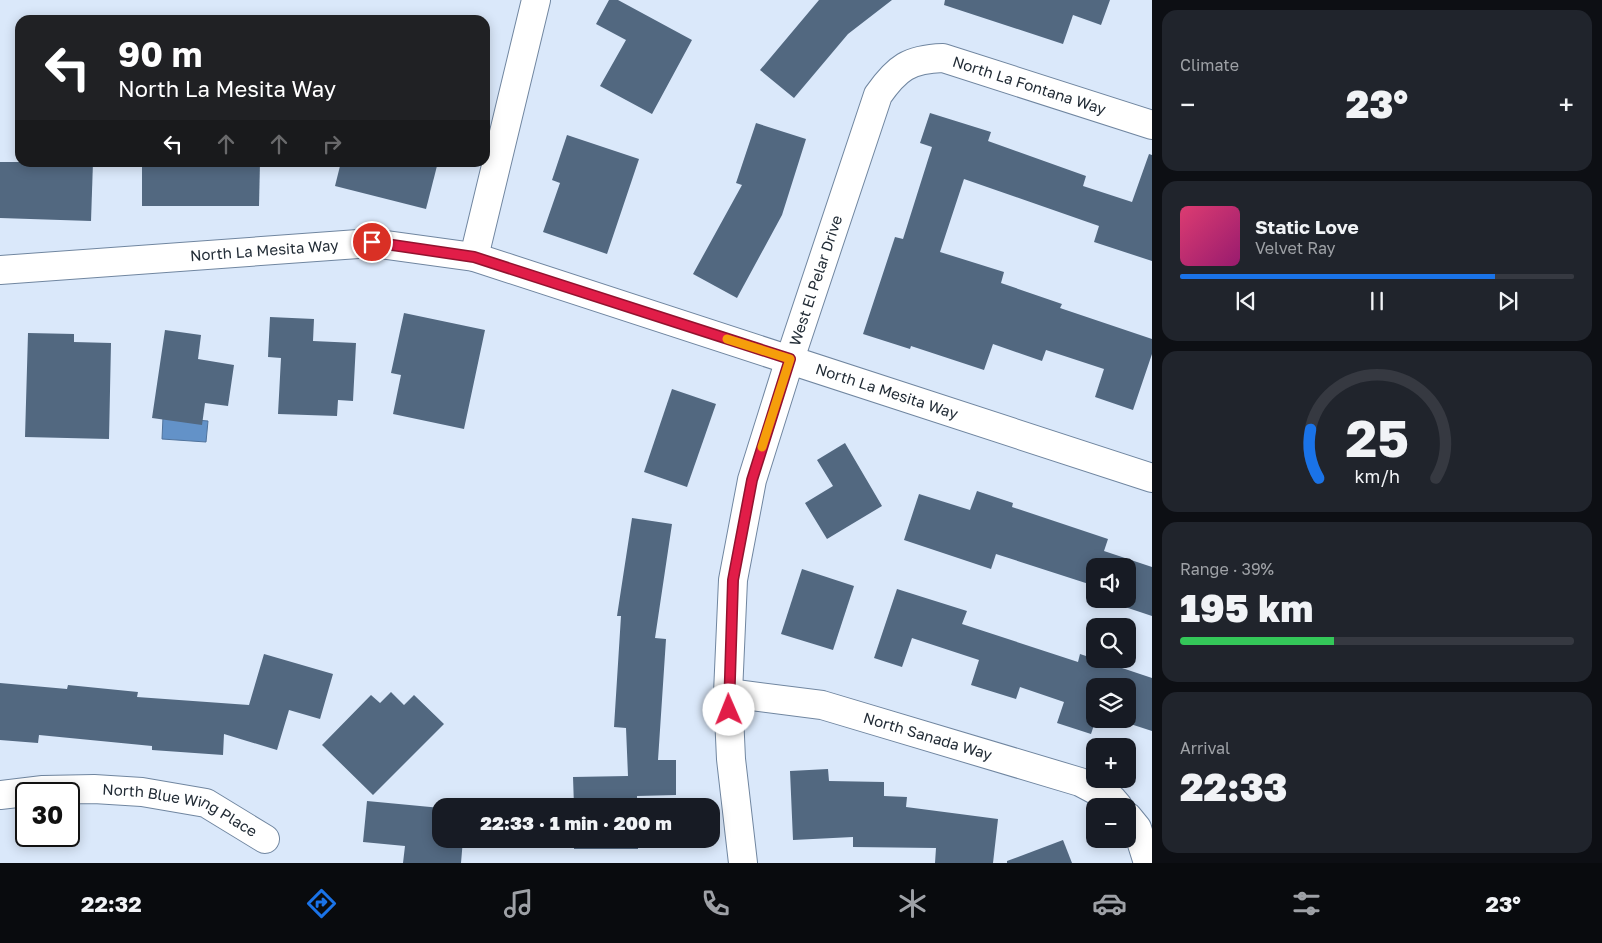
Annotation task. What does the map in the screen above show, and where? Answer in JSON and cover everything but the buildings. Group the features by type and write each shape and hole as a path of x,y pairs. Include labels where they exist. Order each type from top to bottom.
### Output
{"street":[{"path":"474,257 536,0"},
{"name":"North La Fontana Way","path":"905,66 922,58 943,58 1152,125"},
{"name":"West El Pelar Drive","path":"743,863 731,759 728,693 733,580 752,480 790,359 878,95 891,78 905,66"},
{"name":"North La Mesita Way","path":"0,270 372,242 474,257 1152,478"},
{"name":"North Sanada Way","path":"728,693 822,705 1080,782 1110,798"},
{"name":"North Blue Wing Place","path":"0,796 43,790 94,789 160,795 206,802 265,839"},
{"path":"1136,827 1148,863"}],"water":[{"path":"163,417 208,421 206,442 162,439"}],"slow traffic":[{"path":"727,339 790,359 762,447"}],"route":[{"path":"372,242 474,257 790,359 752,480 733,580 728,693 729,710"}]}
